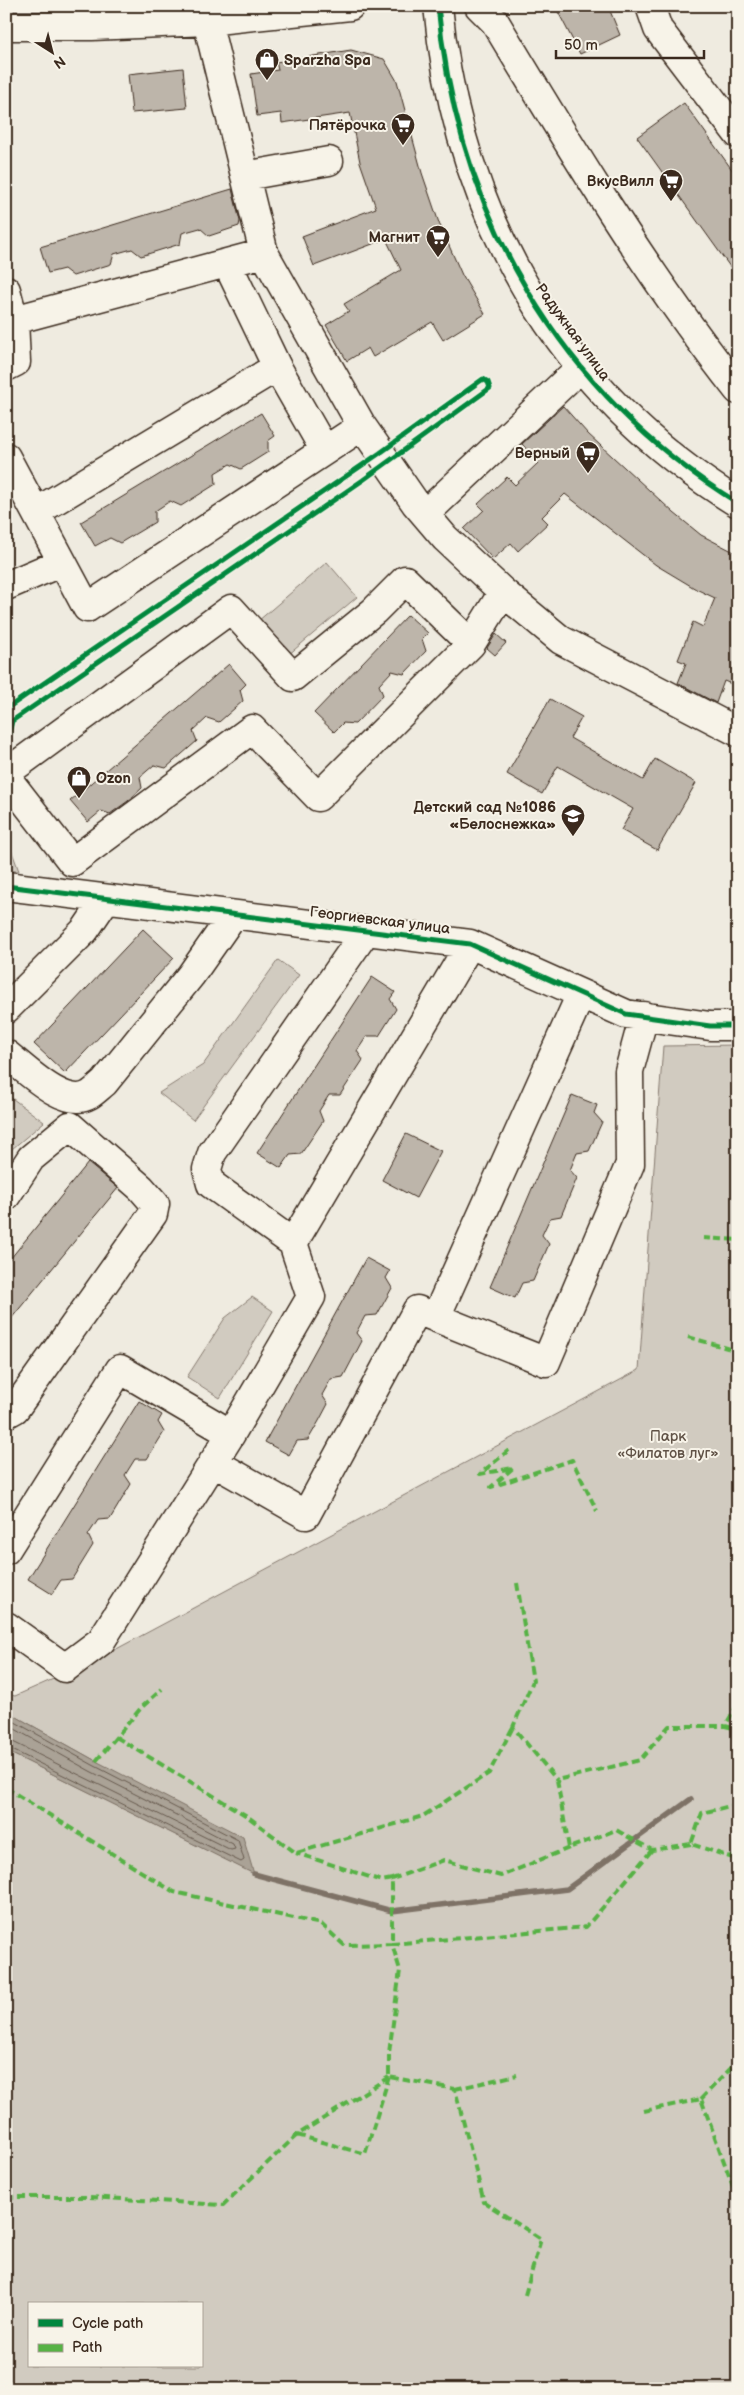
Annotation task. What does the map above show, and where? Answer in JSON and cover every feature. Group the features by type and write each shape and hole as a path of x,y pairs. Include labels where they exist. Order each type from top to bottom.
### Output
{"street":[{"path":"6,26 53,16 165,14 207,20 350,6"},
{"name":"Радужная улица","path":"438,6 447,78 469,165 498,233 524,287 552,330 581,367 619,410 667,453 738,503"},
{"path":"479,6 495,22 579,162 704,347 738,390"},
{"path":"650,6 658,29 738,134"},
{"path":"207,20 264,253 362,426 425,514 446,538 503,592 570,646 738,732"},
{"path":"245,176 329,161"},
{"path":"14,320 264,253"},
{"path":"227,263 277,366 324,449"},
{"path":"6,290 14,320 16,362 6,367"},
{"path":"36,512 277,366"},
{"path":"425,514 581,367"},
{"path":"10,474 36,512 86,608 324,449 362,426"},
{"path":"6,586 62,562"},
{"path":"6,772 231,609 293,677 374,611 405,580 471,644"},
{"path":"6,777 72,862 252,729 318,796 471,644 503,592"},
{"name":"Георгиевская улица","path":"6,886 470,944 626,1014 710,1026 738,1026"},
{"path":"6,1009 85,930 106,899"},
{"path":"6,1054 56,1092 70,1098 88,1096 104,1083 191,975 233,914"},
{"path":"6,1626 65,1668 102,1641 231,1434 311,1297 293,1242 210,1184 207,1169 212,1153 366,931"},
{"path":"293,1242 470,944"},
{"path":"436,1317 581,994"},
{"path":"213,1462 306,1516 416,1310 546,1362 630,1164 629,1071 644,1016"},
{"path":"6,1196 31,1158 70,1126 142,1188 155,1204 153,1214 15,1409 6,1414"},
{"path":"6,1550 120,1369 231,1434"}],"green space":[{"path":"327,562 357,597 288,655 258,621"},
{"path":"6,836 19,871 6,871"},
{"path":"278,960 299,975 193,1120 159,1093 203,1065"},
{"name":"Парк «Филатов луг»","path":"738,1045 738,2389 6,2389 6,1751 253,1873 96,1761 6,1711 6,1694 15,1696 94,1661 639,1370 663,1046"},
{"path":"9,1096 44,1122 6,1154 6,1097"},
{"path":"252,1297 273,1311 220,1398 187,1377 225,1318"}],"water":[{"path":"6,1711 96,1761 243,1837 254,1874 6,1751"}],"building":[{"path":"555,6 608,6 620,35 580,54"},
{"path":"351,50 384,59 397,81 422,173 439,223 462,275 485,314 443,340 432,322 373,357 368,348 347,361 326,325 349,311 344,304 401,270 386,239 314,266 302,236 376,208 360,162 350,113 282,123 281,113 257,116 251,74 278,70 276,62"},
{"path":"183,68 187,108 132,113 128,74"},
{"path":"684,103 738,178 738,278 637,137"},
{"path":"232,189 240,221 239,226 209,236 200,228 182,233 180,244 141,256 132,249 114,254 111,264 73,276 64,269 48,273 40,247"},
{"path":"563,406 588,434 674,513 701,535 738,554 738,676 734,685 724,681 716,703 678,683 686,663 678,660 693,622 703,627 715,598 656,565 565,494 542,517 548,523 518,551 511,543 493,559 464,529 484,510 478,504 507,477 515,485 538,463 522,444"},
{"path":"261,413 275,436 268,441 268,452 241,469 230,464 215,473 216,484 181,506 170,501 155,511 155,522 120,543 110,538 95,546 81,522"},
{"path":"408,615 428,633 422,639 426,651 404,674 392,671 379,685 383,695 355,724 343,723 334,732 314,713"},
{"path":"496,634 506,643 495,655 487,648"},
{"path":"229,664 246,684 240,690 243,701 219,722 207,718 193,731 197,741 166,768 154,765 140,777 142,788 128,801 110,814 101,811 88,822 70,801"},
{"path":"550,699 582,717 570,738 643,780 655,759 696,783 657,850 621,830 633,809 558,766 542,794 507,774"},
{"path":"143,929 174,958 65,1073 34,1044"},
{"path":"372,977 395,992 390,999 396,1009 379,1036 367,1036 357,1051 363,1060 340,1095 329,1095 319,1111 323,1121 301,1154 290,1155 281,1168 257,1153"},
{"path":"572,1095 597,1105 594,1113 602,1122 589,1151 577,1153 570,1170 577,1178 561,1216 550,1218 542,1235 549,1244 533,1281 522,1283 515,1298 490,1287"},
{"path":"406,1134 441,1151 416,1198 382,1180"},
{"path":"88,1163 118,1188 6,1325 6,1264"},
{"path":"366,1258 390,1271 386,1278 392,1288 377,1315 365,1316 356,1333 362,1341 343,1377 331,1379 322,1395 328,1404 308,1440 297,1441 289,1455 265,1442"},
{"path":"139,1401 162,1415 158,1422 164,1432 147,1459 135,1459 125,1475 131,1484 110,1519 98,1520 88,1535 93,1545 72,1579 61,1580 52,1594 28,1579"}],"waterway":[{"path":"254,1874 392,1911 567,1889 691,1799"}],"marked path":[{"path":"703,1238 738,1240"},
{"path":"688,1337 738,1351"},
{"path":"509,1450 480,1474 513,1468 491,1487 572,1460 597,1511"},
{"path":"517,1583 533,1681 513,1727 557,1780"},
{"path":"96,1761 141,1708 162,1689"},
{"path":"738,1704 725,1726 738,1729"},
{"path":"691,1844 652,1850 616,1830 569,1848 557,1780 640,1760 669,1726 725,1726"},
{"path":"116,1737 247,1816 296,1853 423,1816 489,1773 513,1727"},
{"path":"6,1788 174,1892 321,1924 344,1945 392,1944 392,1879 382,1881 296,1853"},
{"path":"738,1804 702,1813 691,1844 736,1859 738,1847"},
{"path":"392,1879 444,1860 501,1876 569,1848"},
{"path":"525,2295 541,2239 484,2202 455,2089 389,2077 389,2053 400,1970 392,1944 586,1927 652,1850"},
{"path":"701,2099 738,2061"},
{"path":"455,2089 517,2075"},
{"path":"297,2135 365,2154 389,2077"},
{"path":"6,2197 90,2197 223,2205 297,2135 389,2077"},
{"path":"644,2111 701,2099 734,2189 738,2193"}],"cycle path":[{"path":"438,6 449,83 468,156 494,226 528,291 569,352 618,408 674,459 738,503"},
{"path":"6,709 380,453 483,379 488,382 490,388 363,480 12,721 6,745"},
{"path":"6,886 470,944 626,1014 710,1026 738,1026"}],"place":[{"name":"Sparzha Spa","path":"267,81"},
{"name":"Пятёрочка","path":"403,146"},
{"name":"ВкусВилл","path":"671,202"},
{"name":"Магнит","path":"438,258"},
{"name":"Верный","path":"588,474"},
{"name":"Ozon","path":"79,799"},
{"name":"Детский сад №1086 «Белоснежка»","path":"573,837"}]}
